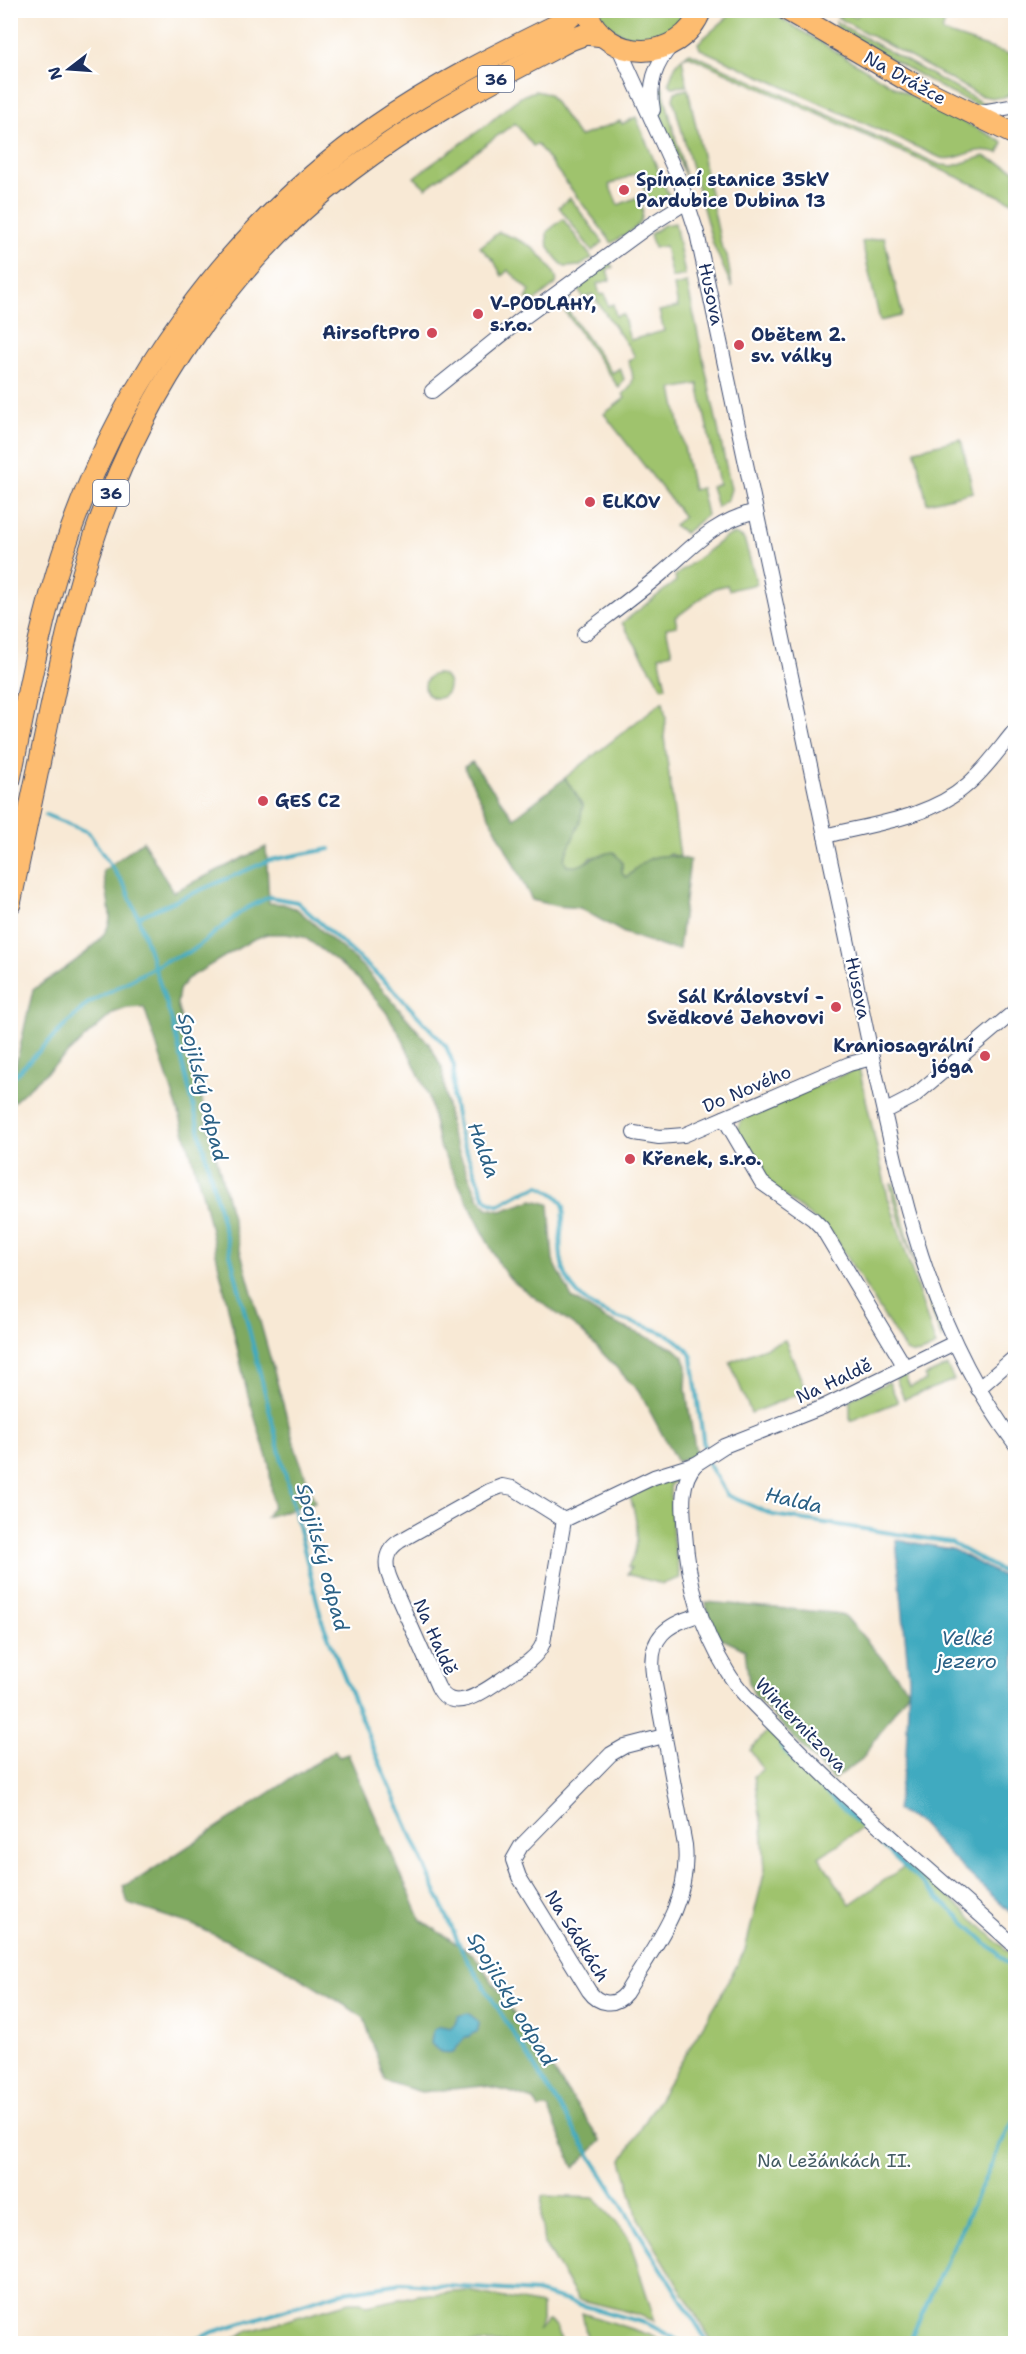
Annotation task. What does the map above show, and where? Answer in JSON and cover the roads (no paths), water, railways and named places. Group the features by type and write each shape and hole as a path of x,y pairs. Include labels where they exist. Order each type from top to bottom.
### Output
{"main road":[{"name":"36","path":"10,779 52,588 74,522 101,457 122,416 151,365 191,307 259,226 344,149 375,126 441,84 567,20 578,10"},
{"name":"Husova","path":"586,10 592,22 610,41 632,50 646,51 661,49 674,43 692,28 701,10"},
{"name":"Na Drážce","path":"791,13 917,86 1016,135"},
{"name":"36","path":"10,904 64,645 96,533 138,432 192,340 231,286 275,238 322,193 371,155 455,101 578,36 586,34 610,41"}],"street":[{"name":"Husova","path":"610,41 667,151"},
{"name":"Husova","path":"674,43 657,66 651,88 653,111 688,201 707,280 884,1112 917,1245 954,1343 978,1389 1016,1445"},
{"path":"970,114 987,113 1016,106"},
{"path":"432,392 543,303 650,225 688,201"},
{"path":"584,634 656,578 691,545 717,526 756,511"},
{"path":"825,836 922,811 944,801 972,780 1016,729"},
{"path":"884,1112 913,1096 1016,1010"},
{"name":"Do Nového","path":"633,1133 676,1137 849,1064 872,1058"},
{"path":"724,1118 762,1183 813,1219 822,1228 905,1367"},
{"name":"Na Haldě","path":"564,1520 654,1477 696,1464 718,1450 823,1407 954,1343"},
{"path":"978,1389 1016,1356"},
{"name":"Winternitzova","path":"696,1464 687,1476 684,1509 687,1556 699,1615 719,1658 742,1691 850,1800 1016,1947"},
{"name":"Na Haldě","path":"502,1486 513,1488 564,1520 543,1643 539,1651 533,1658 475,1697 457,1701 446,1698 438,1687 388,1576 386,1557 390,1548 489,1491 502,1486"},
{"name":"Na Sádkách","path":"664,1736 625,1746 611,1754 521,1846 513,1860 519,1877 590,1991 598,2001 604,2003 618,2001 626,1993 672,1917 684,1889 687,1866 685,1845 651,1664 653,1648 666,1629 679,1621 699,1615"}],"water":[{"name":"Velké jezero","path":"896,1540 952,1549 1015,1583 1015,1917 949,1855 920,1823 896,1810 906,1757 909,1678"},
{"path":"468,2013 478,2021 478,2031 464,2039 453,2052 446,2053 435,2048 431,2043 432,2034 436,2028 450,2028 455,2024 458,2016"}],"waterway":[{"name":"Spojilský odpad","path":"46,815 88,832 126,888 138,917 172,1021 322,1621 371,1743 463,1953 709,2344"},
{"path":"138,917 270,860 330,849"},
{"name":"Halda","path":"10,1080 87,1004 165,961 192,951 245,909 269,897 297,902 392,988 446,1046 454,1066 453,1098 459,1133 485,1198 499,1205 540,1186 554,1194 564,1207 560,1244 564,1270 572,1287 591,1305 606,1313 670,1336 683,1345 692,1357 705,1454"},
{"name":"Halda","path":"707,1461 727,1495 773,1515 949,1542 1016,1579"},
{"path":"781,1746 826,1793 1011,1966"},
{"path":"908,2344 1008,2129 1016,2119"},
{"path":"185,2344 213,2332 338,2293 402,2283 536,2292 648,2324 685,2344"}],"place":[{"name":"Spínací stanice 35kV Pardubice Dubina 13","path":"624,190"},
{"name":"V-PODLAHY, s.r.o.","path":"478,314"},
{"name":"AirsoftPro","path":"432,333"},
{"name":"Obětem 2. sv. války","path":"739,345"},
{"name":"ELKOV","path":"590,502"},
{"name":"GES CZ","path":"263,801"},
{"name":"Sál Království - Svědkové Jehovovi","path":"836,1007"},
{"name":"Kraniosagrální jóga","path":"985,1056"},
{"name":"Křenek, s.r.o.","path":"630,1159"}],"park label":[{"name":"Na Ležánkách II.","path":"834,2161"}]}
